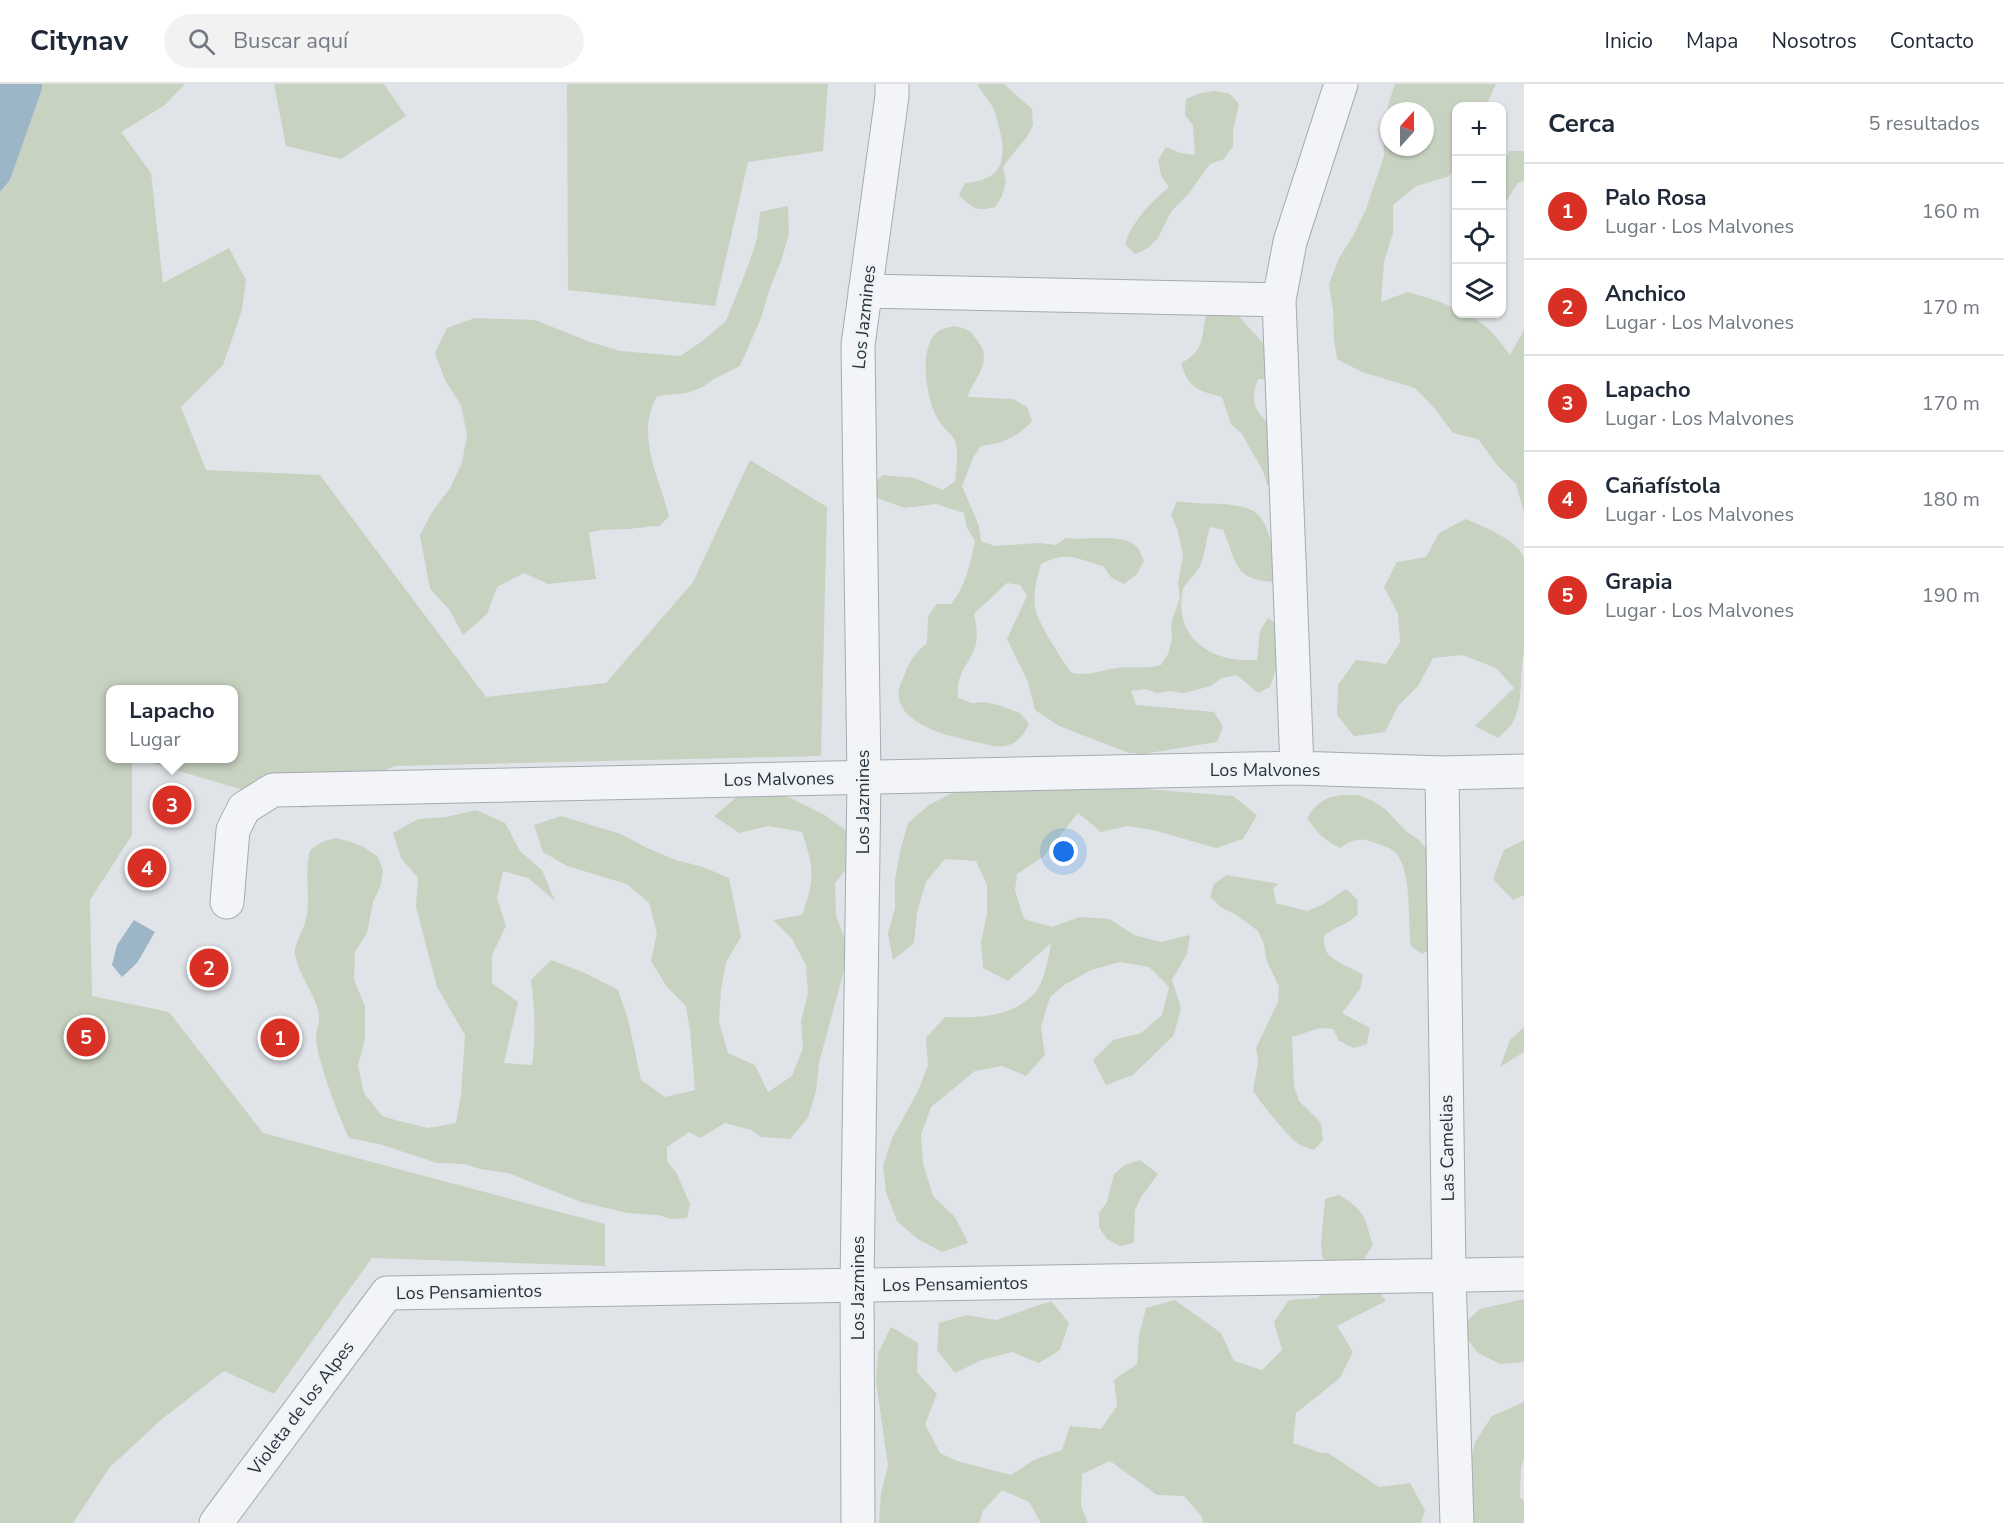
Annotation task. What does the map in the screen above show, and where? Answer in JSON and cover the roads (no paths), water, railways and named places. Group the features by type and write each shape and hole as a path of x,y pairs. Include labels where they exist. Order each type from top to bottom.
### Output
{"street":[{"name":"Los Jazmines","path":"858,1523 857,1286 864,778 858,345 892,84"},
{"path":"1297,768 1279,300 1290,242 1341,84"},
{"path":"865,291 1279,300"},
{"name":"Los Malvones","path":"227,902 233,830 244,808 273,790 307,787 1297,768 1442,773 1524,771"},
{"name":"Las Camelias","path":"1442,773 1449,1274 1457,1523"},
{"name":"Los Pensamientos","path":"387,1293 1524,1274"},
{"name":"Violeta de los Alpes","path":"216,1523 387,1293"}],"water":[{"path":"0,84 42,84 42,89 10,180 0,192"},
{"path":"134,920 155,932 137,963 122,977 112,965 117,945"}],"place":[{"name":"Lapacho","path":"172,805"},
{"name":"Cañafístola","path":"147,868"},
{"name":"Anchico","path":"209,968"},
{"name":"Grapia","path":"86,1037"},
{"name":"Palo Rosa","path":"280,1038"}]}
